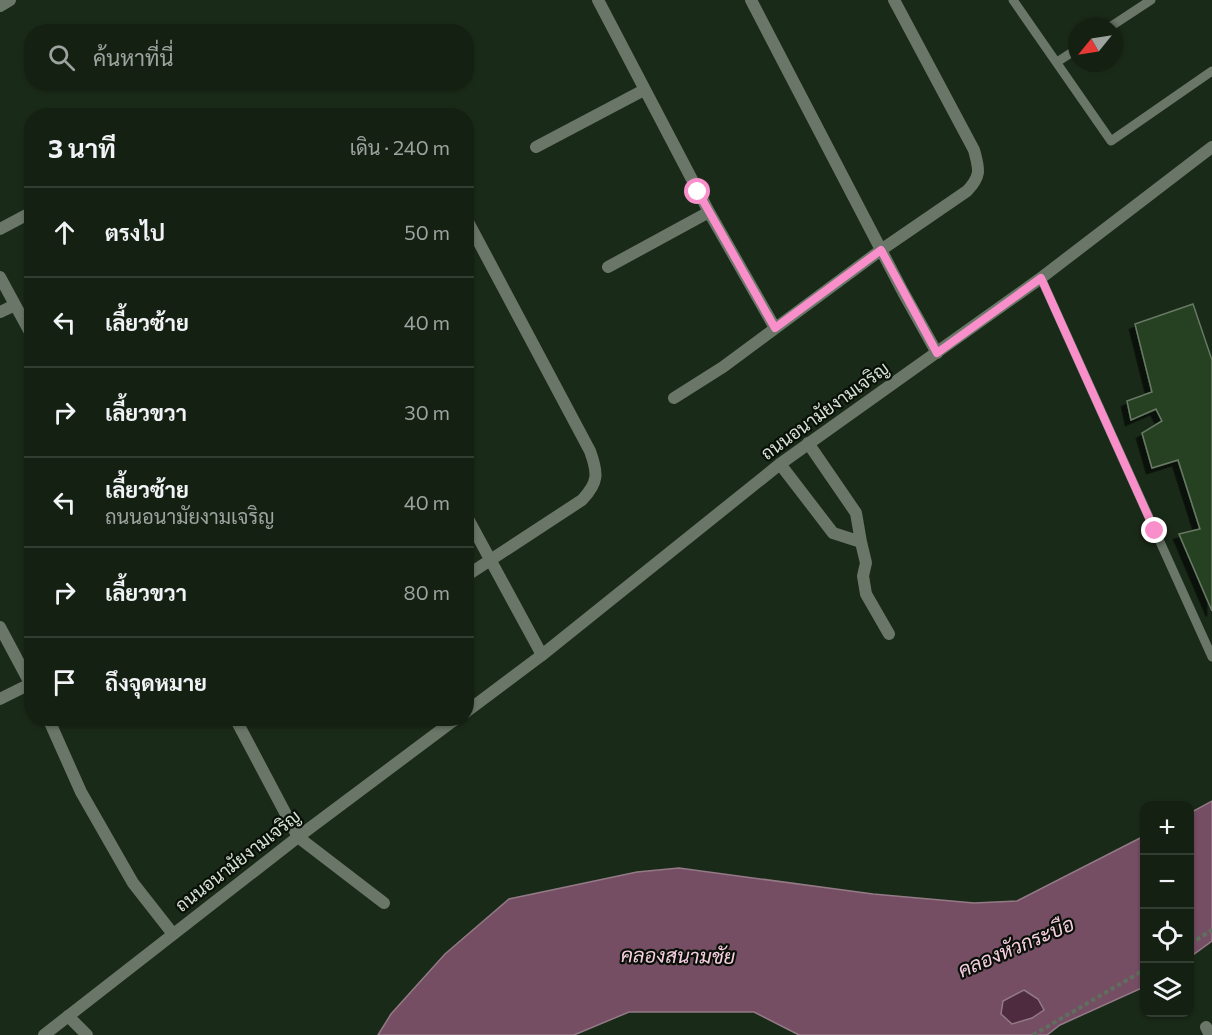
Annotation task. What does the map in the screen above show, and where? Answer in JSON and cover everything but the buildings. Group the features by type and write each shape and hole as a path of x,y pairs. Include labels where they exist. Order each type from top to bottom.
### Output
{"street":[{"path":"0,6 10,0"},
{"path":"598,0 709,212 775,328"},
{"path":"751,0 937,353"},
{"path":"674,398 723,367 881,250 967,191 976,182 980,171 974,150 894,0"},
{"path":"536,147 644,90"},
{"name":"ถนนอนามัยงามเจริญ","path":"474,706 542,655 780,464 1041,278 1212,147"},
{"path":"608,267 709,212"},
{"path":"0,230 24,216"},
{"path":"474,233 590,451 596,472 592,489 582,500 474,570"},
{"path":"0,277 24,321"},
{"path":"0,312 15,305"},
{"path":"808,443 856,513 866,563 863,576 866,594 889,634"},
{"path":"780,464 833,533 861,542"},
{"path":"474,530 542,655"},
{"path":"0,627 24,672"},
{"path":"0,699 24,688"},
{"path":"52,726 81,792 133,883 173,934"},
{"path":"239,726 298,837 384,903"},
{"name":"ถนนอนามัยงามเจริญ","path":"44,1035 298,837 447,726"},
{"path":"68,1016 87,1035"}],"lane":[{"path":"1013,0 1111,141 1212,71"},
{"path":"1122,19 1151,0"},
{"path":"1057,62 1068,55"},
{"path":"1041,278 1212,657"}],"path":[{"path":"1194,941 1212,930"},
{"path":"1033,1035 1140,972"}],"shaded area":[{"path":"1024,990 1038,999 1044,1010 1032,1018 1012,1024 1001,1014 1003,1001"}],"water":[{"path":"1212,801 1212,941 1194,954 1194,855 1194,811"},
{"path":"1140,838 1140,989 1060,1025 1047,1035 799,1035 754,1012 629,1012 574,1035 378,1035 391,1014 445,954 509,899 637,872 679,868 873,894 974,903 1017,901","holes":["1024,990 1038,999 1044,1010 1032,1018 1012,1024 1001,1014 1003,1001"]}],"route":[{"path":"698,192 775,328 881,250 937,353 1041,278 1155,531"}],"water label":[{"name":"คลองหัวกระบือ","path":"1016,947"},
{"name":"คลองสนามชัย","path":"678,956"}]}
